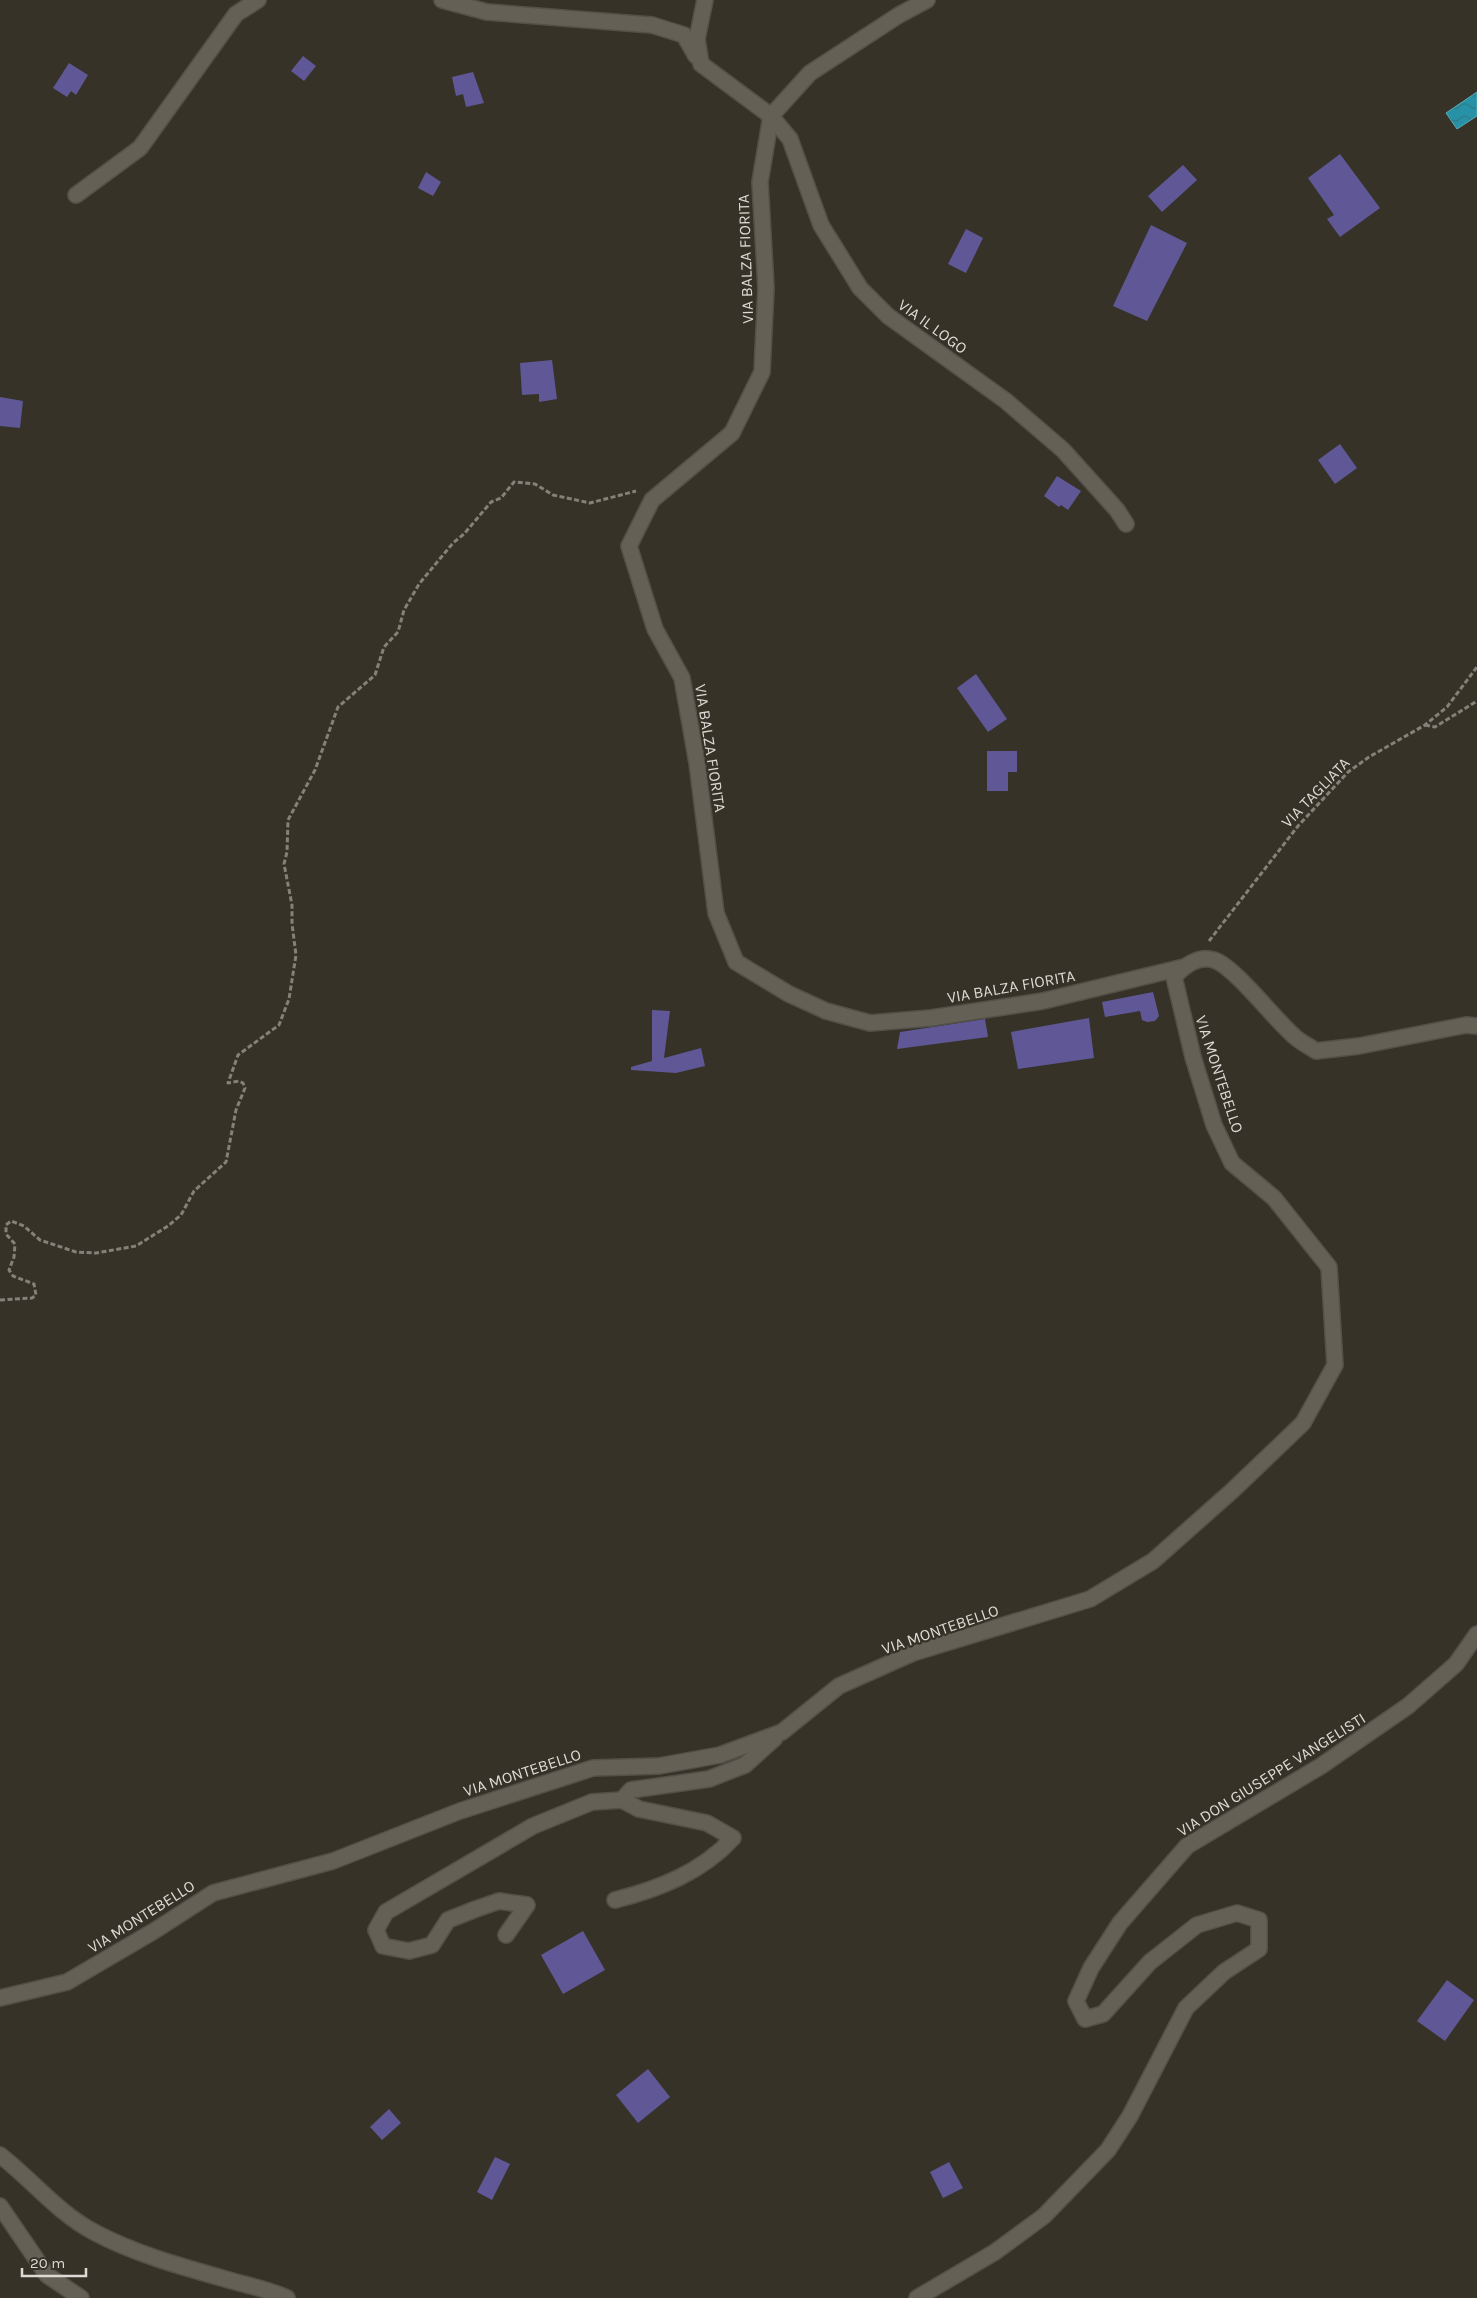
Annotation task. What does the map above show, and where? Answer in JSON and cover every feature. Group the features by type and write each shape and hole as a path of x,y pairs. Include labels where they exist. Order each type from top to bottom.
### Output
{"street":[{"path":"76,195 140,148 236,14 258,0"},
{"path":"442,0 487,12 652,25 684,35 701,64"},
{"path":"701,64 697,39 705,0"},
{"path":"771,116 810,73 900,15 927,0"},
{"name":"VIA IL LOGO","path":"701,64 771,116 790,139 821,225 860,288 888,316 1006,401 1063,450 1117,510 1126,524"},
{"name":"VIA BALZA FIORITA","path":"771,116 760,182 766,288 762,372 732,433 652,500 629,546 655,629 682,678 697,763 716,913 736,962 789,994 826,1011 870,1023 931,1018 1043,1001 1185,968"},
{"path":"1185,968 1213,960 1229,969 1294,1037 1316,1051 1359,1046 1466,1024 1477,1026"},
{"name":"VIA MONTEBELLO","path":"0,1998 67,1982 154,1931 213,1893 333,1861 460,1811 593,1768 659,1766 720,1755 782,1732 839,1686 913,1654 1090,1600 1153,1561 1233,1490 1303,1423 1335,1365 1329,1267 1274,1198 1232,1163 1214,1125 1193,1057 1185,968"},
{"name":"VIA DON GIUSEPPE VANGELISTI","path":"917,2298 995,2252 1044,2216 1108,2150 1130,2116 1186,2008 1224,1972 1259,1949 1259,1920 1237,1913 1197,1925 1150,1962 1103,2014 1086,2018 1076,2001 1091,1968 1120,1923 1187,1846 1322,1766 1408,1706 1456,1664 1477,1634"},
{"path":"622,1800 631,1790 709,1778 746,1765 782,1732"},
{"path":"506,1935 527,1905 499,1901 476,1909 448,1920 432,1944 409,1951 383,1946 376,1930 386,1912 532,1826 592,1802 622,1800 639,1809 707,1823 733,1838 718,1854 692,1872 637,1894 615,1900"},
{"path":"0,2155 25,2175 61,2211 94,2232 189,2269 271,2290 287,2298"},
{"path":"0,2206 47,2274 81,2298"}],"path":[{"path":"0,1300 32,1298 36,1295 34,1284 13,1276 8,1270 14,1258 15,1244 6,1234 6,1225 11,1221 24,1226 40,1240 76,1252 96,1253 136,1246 168,1226 181,1215 194,1191 226,1162 236,1110 245,1088 243,1083 239,1081 228,1083 238,1055 278,1025 289,999 296,955 292,924 292,905 284,864 287,852 288,820 315,770 338,707 375,674 384,647 398,632 404,610 419,584 453,543 464,534 491,502 501,498 514,482 536,484 553,495 590,503 637,491"},
{"name":"VIA TAGLIATA","path":"1185,968 1292,834 1348,772 1369,757 1425,725 1446,707 1477,667"},
{"path":"1425,725 1434,728 1477,701"}],"water":[{"path":"1477,92 1477,116 1457,129 1446,113"}],"building":[{"path":"303,56 316,66 304,81 291,71"},
{"path":"69,63 88,75 76,95 71,91 67,97 53,88"},
{"path":"473,72 484,103 466,107 463,94 456,96 452,77"},
{"path":"1340,154 1380,208 1340,237 1327,219 1334,215 1308,178"},
{"path":"1183,165 1197,180 1162,212 1148,196"},
{"path":"426,172 441,182 433,196 418,188"},
{"path":"1151,225 1187,243 1147,321 1113,306"},
{"path":"966,229 983,238 966,273 948,264"},
{"path":"552,360 557,399 539,402 539,394 522,395 520,363"},
{"path":"0,397 23,401 20,428 0,426"},
{"path":"1340,444 1357,468 1335,484 1318,460"},
{"path":"1057,476 1081,491 1068,510 1061,505 1059,507 1044,496"},
{"path":"976,674 1007,719 988,732 957,688"},
{"path":"987,751 1017,751 1017,772 1008,772 1008,791 987,791"},
{"path":"1153,992 1159,1016 1155,1021 1147,1022 1142,1020 1140,1011 1105,1017 1102,1002"},
{"path":"652,1010 670,1011 664,1058 701,1048 705,1066 676,1073 631,1070 631,1067 652,1061"},
{"path":"1089,1018 1094,1058 1018,1069 1011,1032"},
{"path":"985,1019 988,1037 897,1049 900,1032"},
{"path":"583,1931 605,1970 563,1994 541,1955"},
{"path":"1447,1980 1474,2000 1445,2041 1417,2021"},
{"path":"648,2069 670,2097 638,2123 616,2095"},
{"path":"389,2109 401,2123 382,2140 370,2127"},
{"path":"495,2157 510,2164 492,2200 477,2192"},
{"path":"949,2162 963,2188 943,2198 930,2172"}]}
